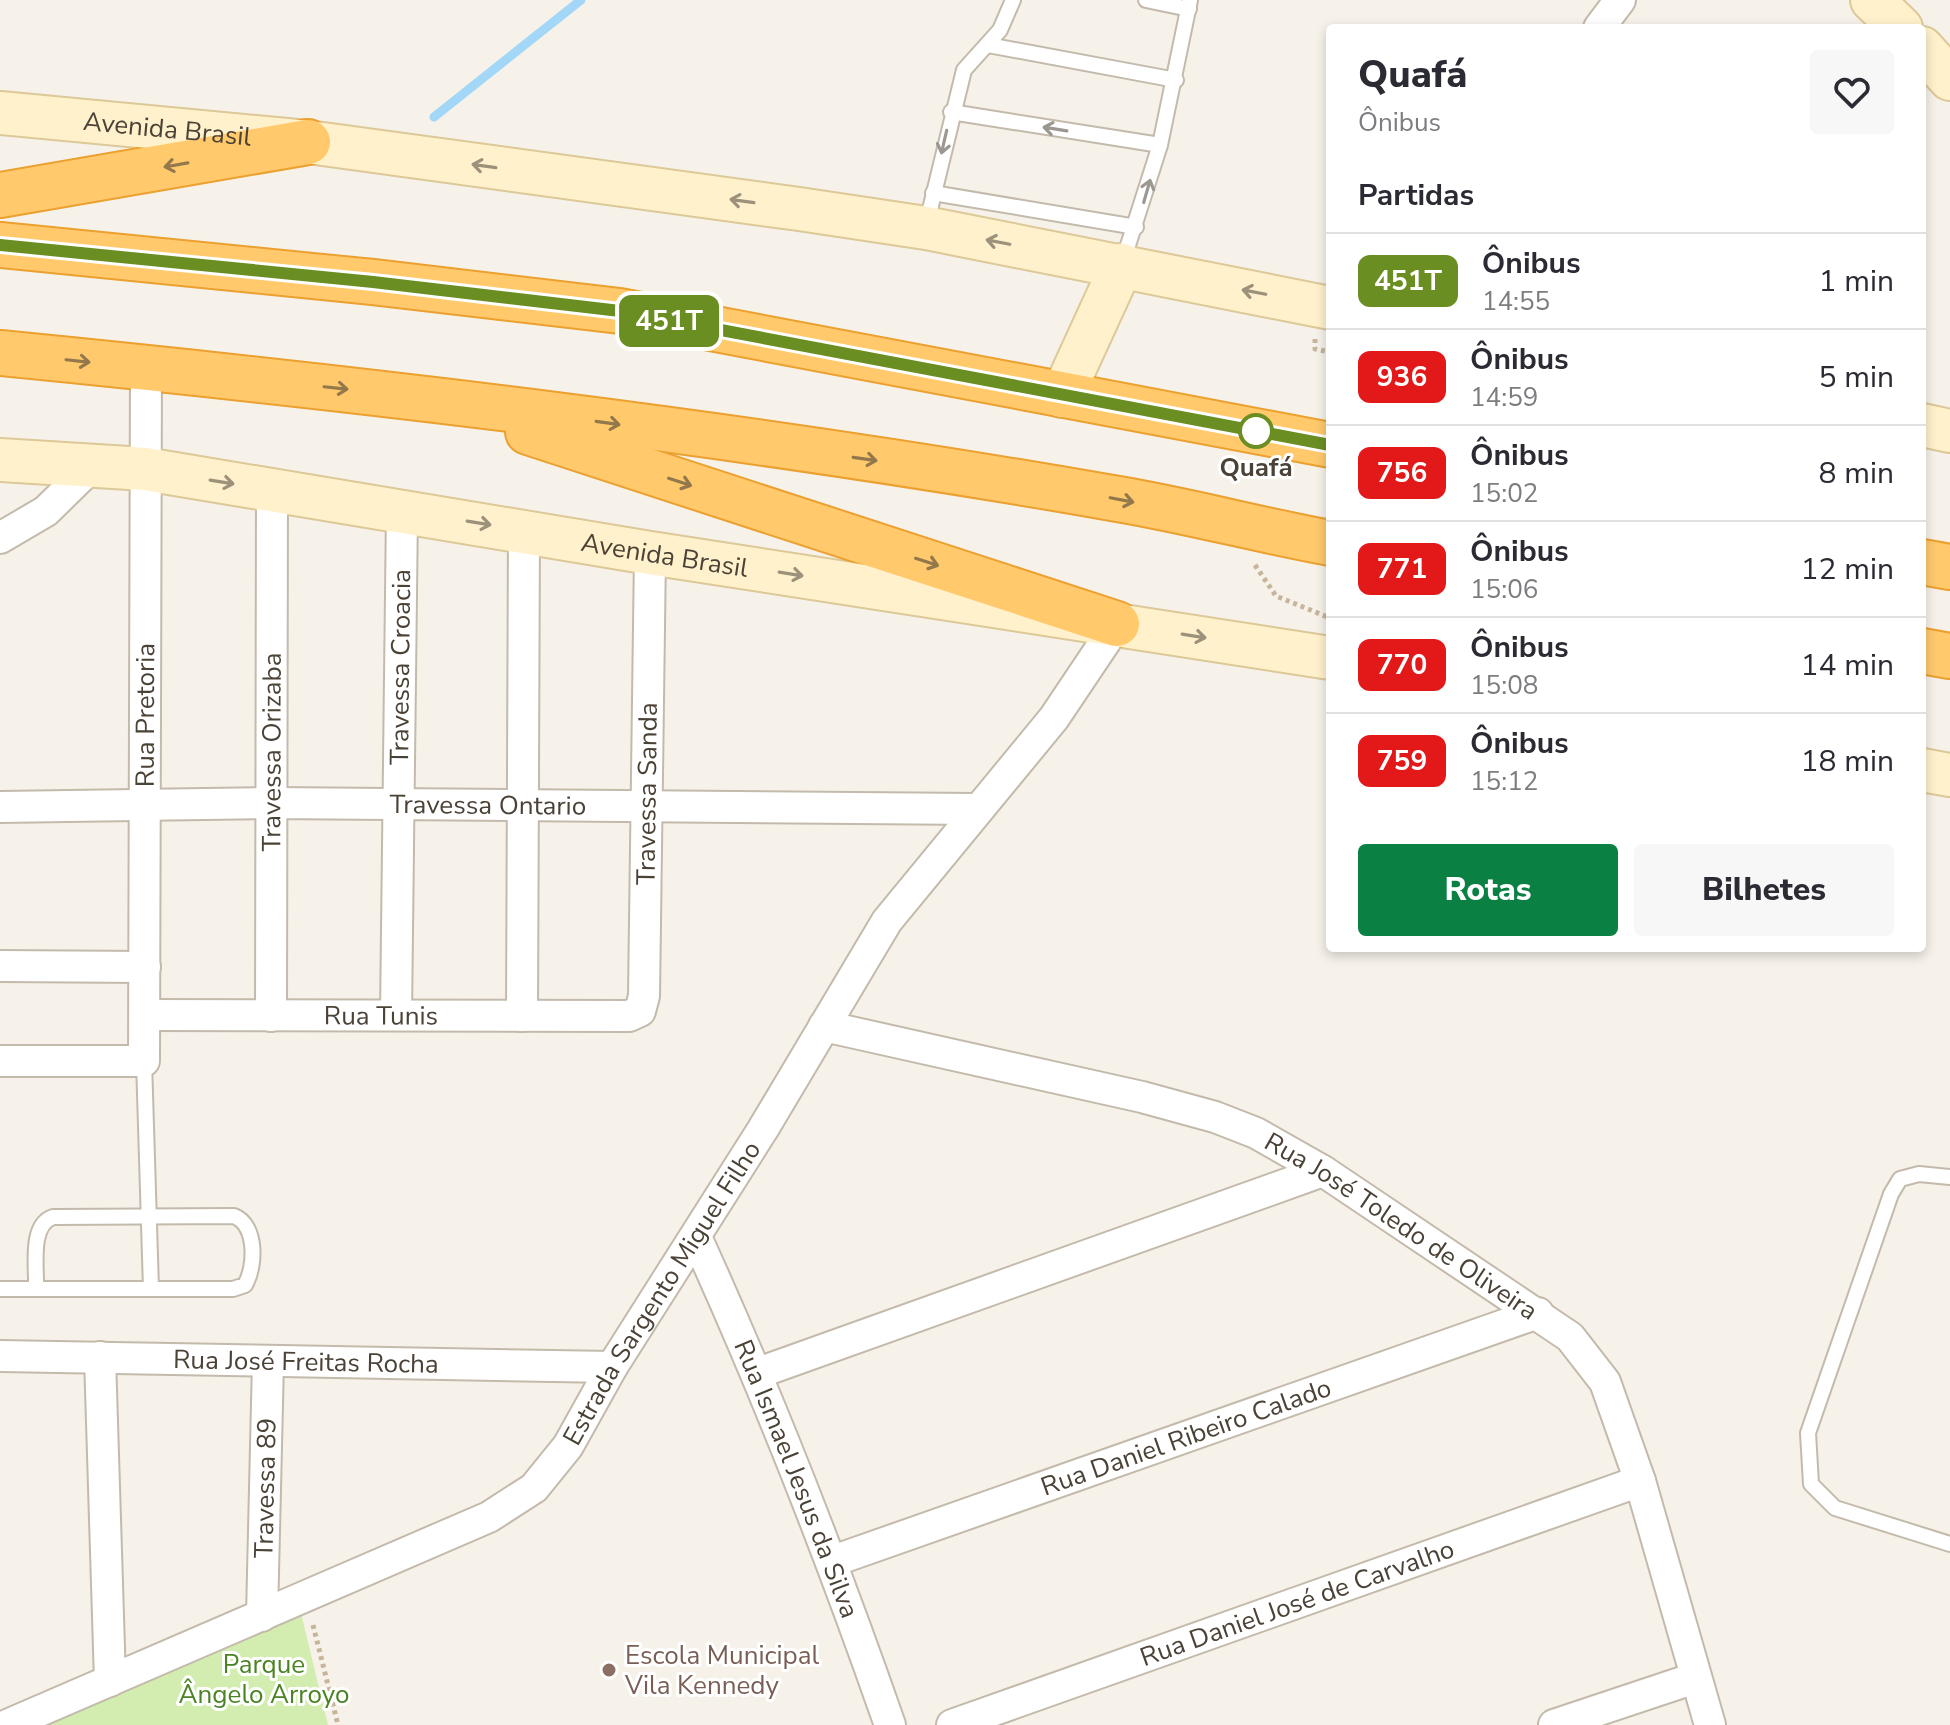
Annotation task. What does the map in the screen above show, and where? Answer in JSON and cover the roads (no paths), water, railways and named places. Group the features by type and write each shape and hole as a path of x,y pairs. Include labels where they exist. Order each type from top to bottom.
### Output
{"highway":[{"path":"0,195 308,142"},
{"path":"0,245 373,282 620,311 1326,444"},
{"path":"0,353 419,397 937,469 1123,500 1326,542"},
{"path":"419,397 1117,624"},
{"path":"1926,563 1950,567"},
{"path":"1926,652 1950,656"}],"street":[{"path":"1602,24 1620,0"},
{"path":"1872,0 1897,24"},
{"path":"1926,52 1950,79"},
{"name":"Avenida Brasil","path":"0,113 308,142 929,210 1122,265 1326,307"},
{"path":"1062,396 1122,265"},
{"name":"Rua Pretoria","path":"144,1061 146,367"},
{"path":"1926,426 1950,431"},
{"name":"Avenida Brasil","path":"0,460 145,469 650,553 1326,657"},
{"path":"0,538 46,511 92,466"},
{"name":"Travessa Orizaba","path":"271,1016 272,489"},
{"name":"Travessa Croacia","path":"396,1015 402,510"},
{"path":"522,1016 524,530"},
{"name":"Travessa Sanda","path":"618,1016 640,1011 644,996 650,553"},
{"name":"Estrada Sargento Miguel Filho","path":"20,1723 489,1517 534,1488 568,1446 612,1367 696,1237 887,921 1054,718 1117,624"},
{"path":"1926,771 1950,775"},
{"name":"Travessa Ontario","path":"0,807 271,803 978,809"},
{"path":"0,966 145,967"},
{"name":"Rua Tunis","path":"145,1015 618,1016"},
{"name":"Rua José Toledo de Oliveira","path":"824,1026 1142,1097 1215,1117 1256,1133 1323,1171 1570,1337 1588,1355 1605,1382 1640,1481 1710,1725"},
{"path":"0,1061 144,1061"},
{"path":"758,1373 1323,1171"},
{"name":"Rua Ismael Jesus da Silva","path":"696,1237 758,1373 833,1561 890,1725"},
{"name":"Rua Daniel Ribeiro Calado","path":"833,1561 1538,1313"},
{"name":"Rua José Freitas Rocha","path":"0,1356 612,1367"},
{"path":"100,1357 110,1681"},
{"name":"Travessa 89","path":"262,1616 268,1361"},
{"name":"Rua Daniel José de Carvalho","path":"952,1725 1640,1481"},
{"path":"1554,1725 1695,1678"}],"lane":[{"path":"1013,0 1000,30 964,70 951,112 929,210 1136,227"},
{"path":"1122,265 1160,145 1190,5 1146,0"},
{"path":"988,45 1176,80"},
{"path":"951,112 1160,145"},
{"path":"144,1061 151,1289"},
{"path":"1950,1177 1919,1174 1900,1179 1891,1194 1808,1433 1811,1484 1835,1508 1950,1544"},
{"path":"0,1289 36,1289 151,1289 233,1289 245,1285 252,1265 250,1233 242,1219 224,1215 45,1219 38,1229 36,1289"}],"waterway":[{"path":"434,117 581,0"}],"place":[{"name":"Quafá","path":"1256,431"},
{"name":"Escola Municipal Vila Kennedy","path":"609,1670"}],"park label":[{"name":"Parque Ângelo Arroyo","path":"264,1679"}]}
